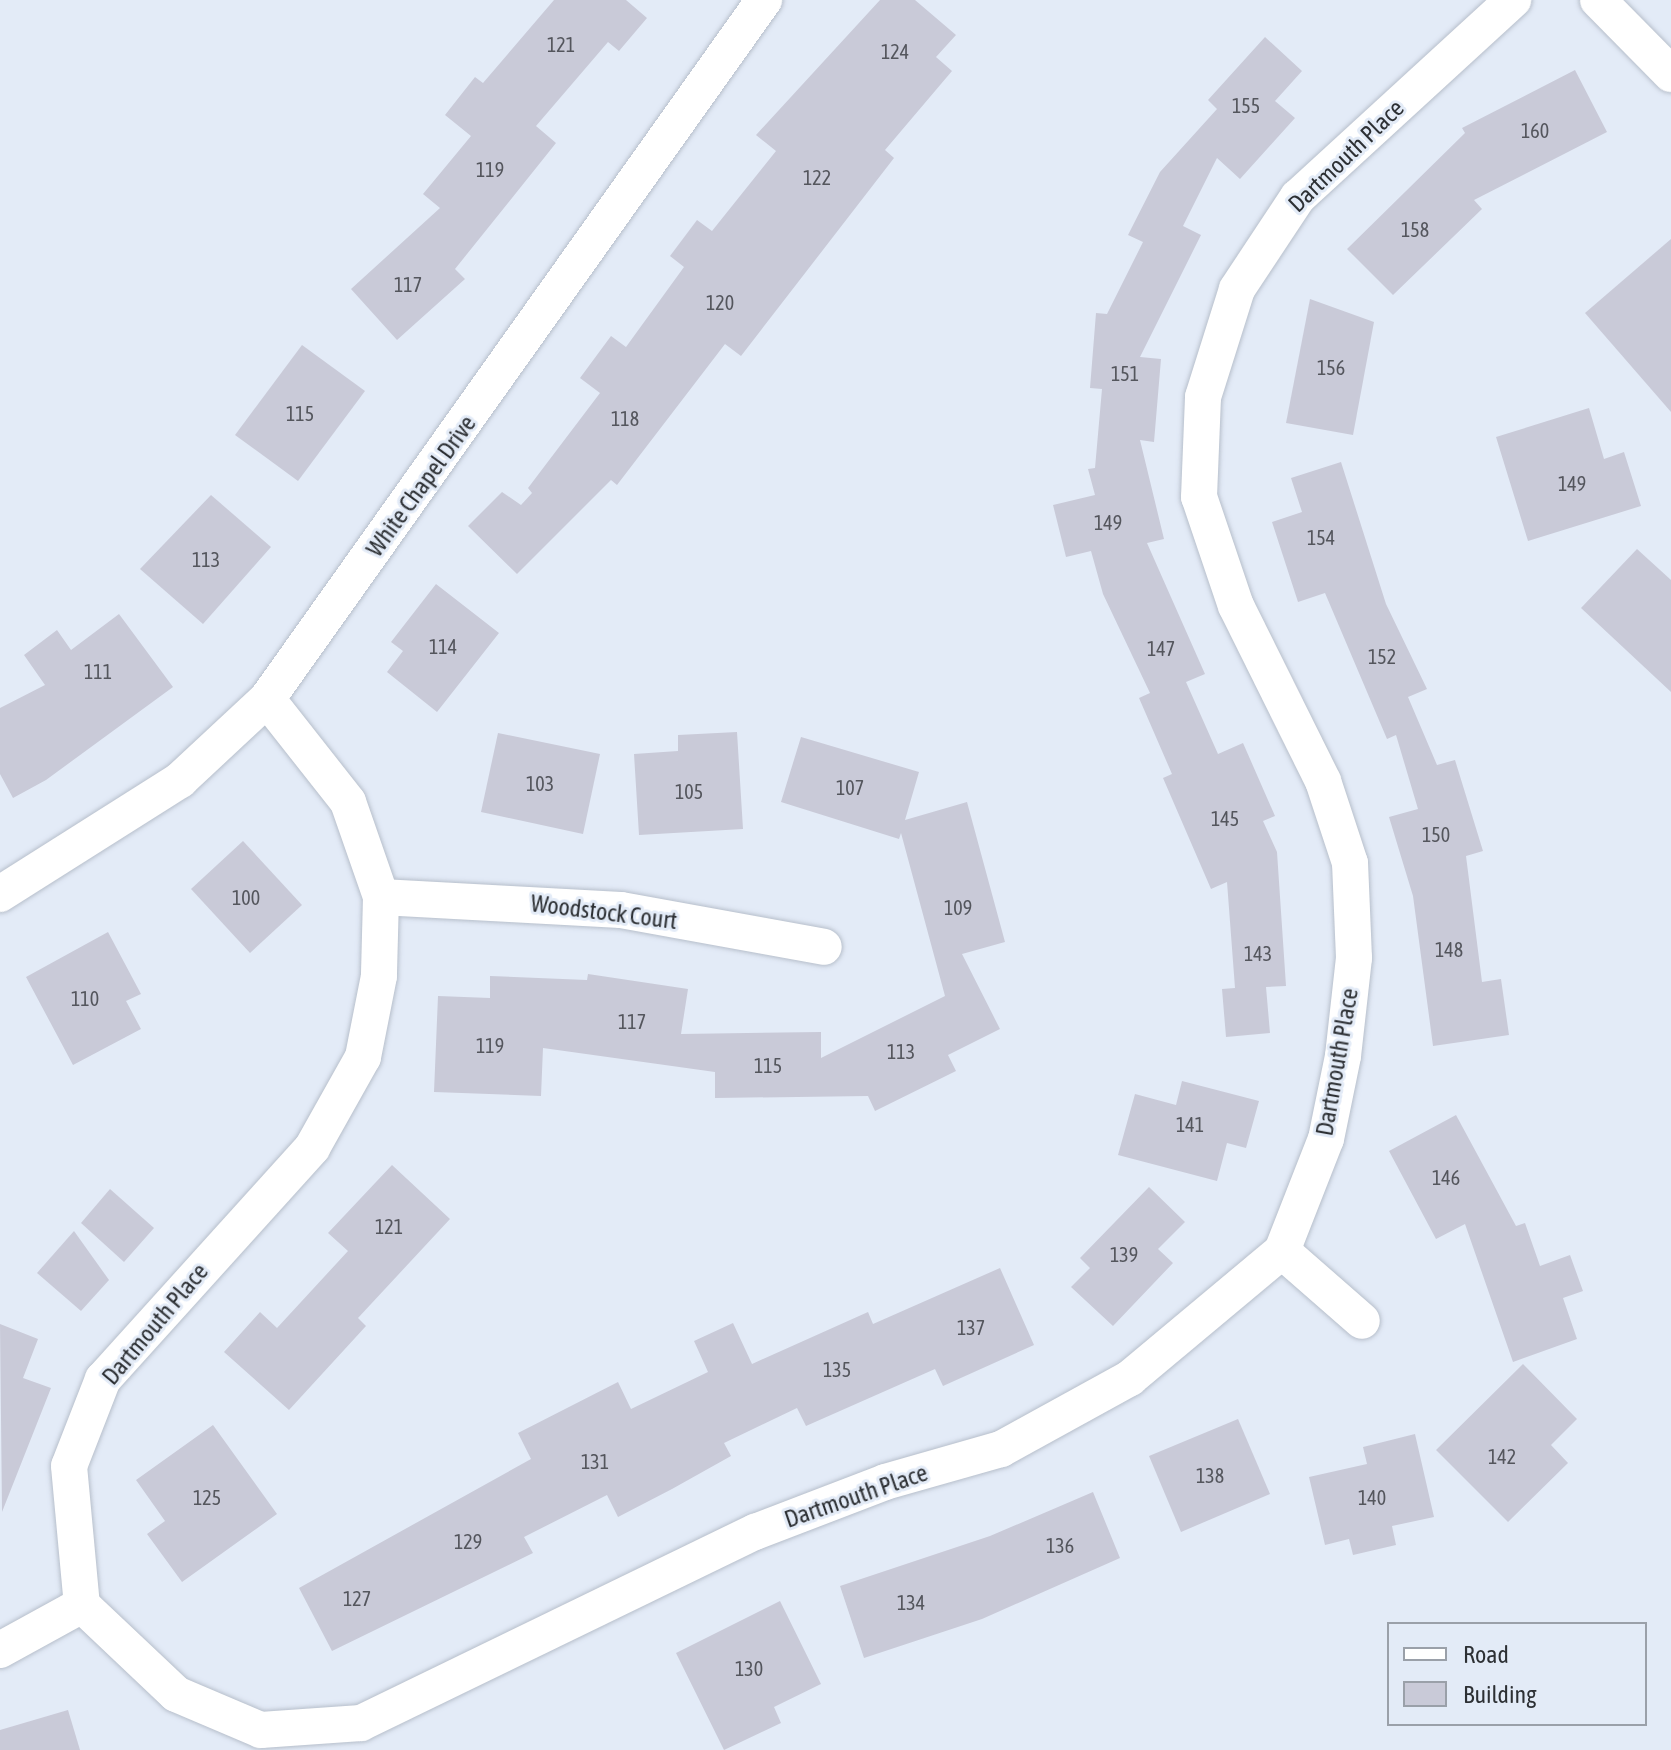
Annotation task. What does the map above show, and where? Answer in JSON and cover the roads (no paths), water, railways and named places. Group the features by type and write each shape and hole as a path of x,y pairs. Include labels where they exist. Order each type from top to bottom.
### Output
{"street":[{"name":"White Chapel Drive","path":"0,894 180,780 267,699 764,0"},
{"name":"Dartmouth Place","path":"267,699 348,802 381,897 379,976 363,1057 312,1148 103,1379 69,1466 82,1605 176,1694 261,1730 361,1723 755,1532 885,1482 1001,1449 1130,1378 1282,1251 1326,1139 1343,1056 1354,958 1350,863 1323,781 1236,606 1199,497 1203,397 1237,289 1298,197 1513,0"},
{"path":"1598,0 1671,74"},
{"name":"Woodstock Court","path":"381,897 621,910 824,947"},
{"path":"1282,1251 1362,1321"},
{"path":"0,1650 82,1605"}]}
